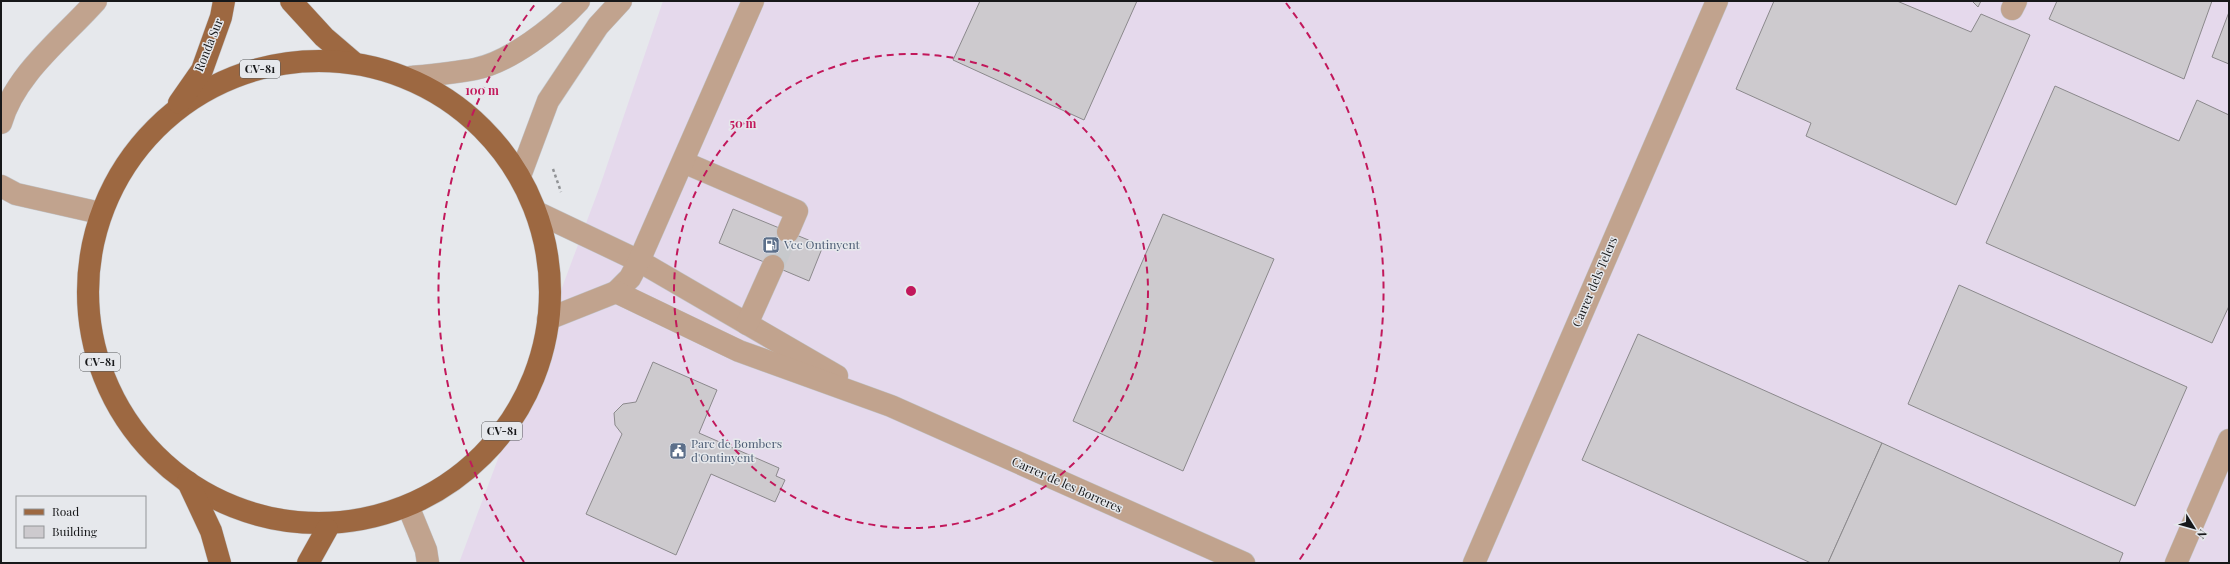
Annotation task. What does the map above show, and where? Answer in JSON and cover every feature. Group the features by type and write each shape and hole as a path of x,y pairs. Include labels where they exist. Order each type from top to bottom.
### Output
{"main road":[{"name":"Ronda Sur","path":"176,108 202,70 221,17 224,1"},
{"name":"CV-81","path":"291,1 324,37 352,61"},
{"name":"CV-81","path":"290,60 352,61 382,67 411,78 474,118 520,176 536,212 549,264 548,318 532,377 502,430 482,455 436,492 408,506 357,524 327,529 261,518 228,507 188,482 143,442 126,419 107,384 91,334 88,272 100,213 131,155 176,108 230,77 290,60"},
{"name":"CV-81","path":"188,482 211,531 220,563"},
{"path":"308,563 327,529"}],"street":[{"path":"1,124 16,91 32,69 96,1"},
{"path":"411,78 476,68 520,50 564,17 579,1"},
{"path":"520,176 548,101 598,26 621,1"},
{"path":"548,318 616,292 630,278 640,261 753,1"},
{"name":"Carrer dels Telers","path":"1474,563 1717,1"},
{"path":"683,162 796,211 788,232"},
{"path":"1,186 16,194 100,213"},
{"path":"536,212 640,261 890,406"},
{"path":"747,324 773,266"},
{"path":"616,292 739,351 890,406"},
{"name":"Carrer de les Borreres","path":"890,406 1244,563"},
{"path":"2176,563 2229,440"},
{"path":"408,506 426,550 428,563"}],"path":[{"path":"552,166 574,229"}],"shaded area":[{"path":"663,1 2229,1 2229,563 459,563 600,186"}],"building":[{"path":"980,1 1137,1 1084,120 953,60"},
{"path":"1774,1 1897,1 1971,32 1981,14 2030,35 1956,205 1806,136 1811,123 1736,89"},
{"path":"1972,1 1981,1 1978,7"},
{"path":"2057,1 2212,1 2184,79 2049,19"},
{"path":"2229,12 2229,64 2212,57"},
{"path":"2055,86 2179,141 2197,100 2229,115 2229,306 2212,343 1986,243"},
{"path":"733,209 823,246 809,281 719,243"},
{"path":"1163,214 1274,259 1183,471 1073,421"},
{"path":"1959,285 2187,387 2135,506 1908,404"},
{"path":"1638,334 1882,443 1828,563 1811,563 1582,460"},
{"name":"Parc de Bombers d'Ontinyent","path":"653,362 717,390 699,433 779,468 776,476 785,480 775,502 711,474 676,555 586,514 622,434 615,425 614,413 623,404 636,402"},
{"path":"1882,443 2123,553 2119,563 1828,563"}],"tunnel":[{"path":"773,266 788,232"}],"place":[{"name":"Vcc Ontinyent","path":"771,245"},
{"name":"Parc de Bombers d'Ontinyent","path":"678,451"}]}
